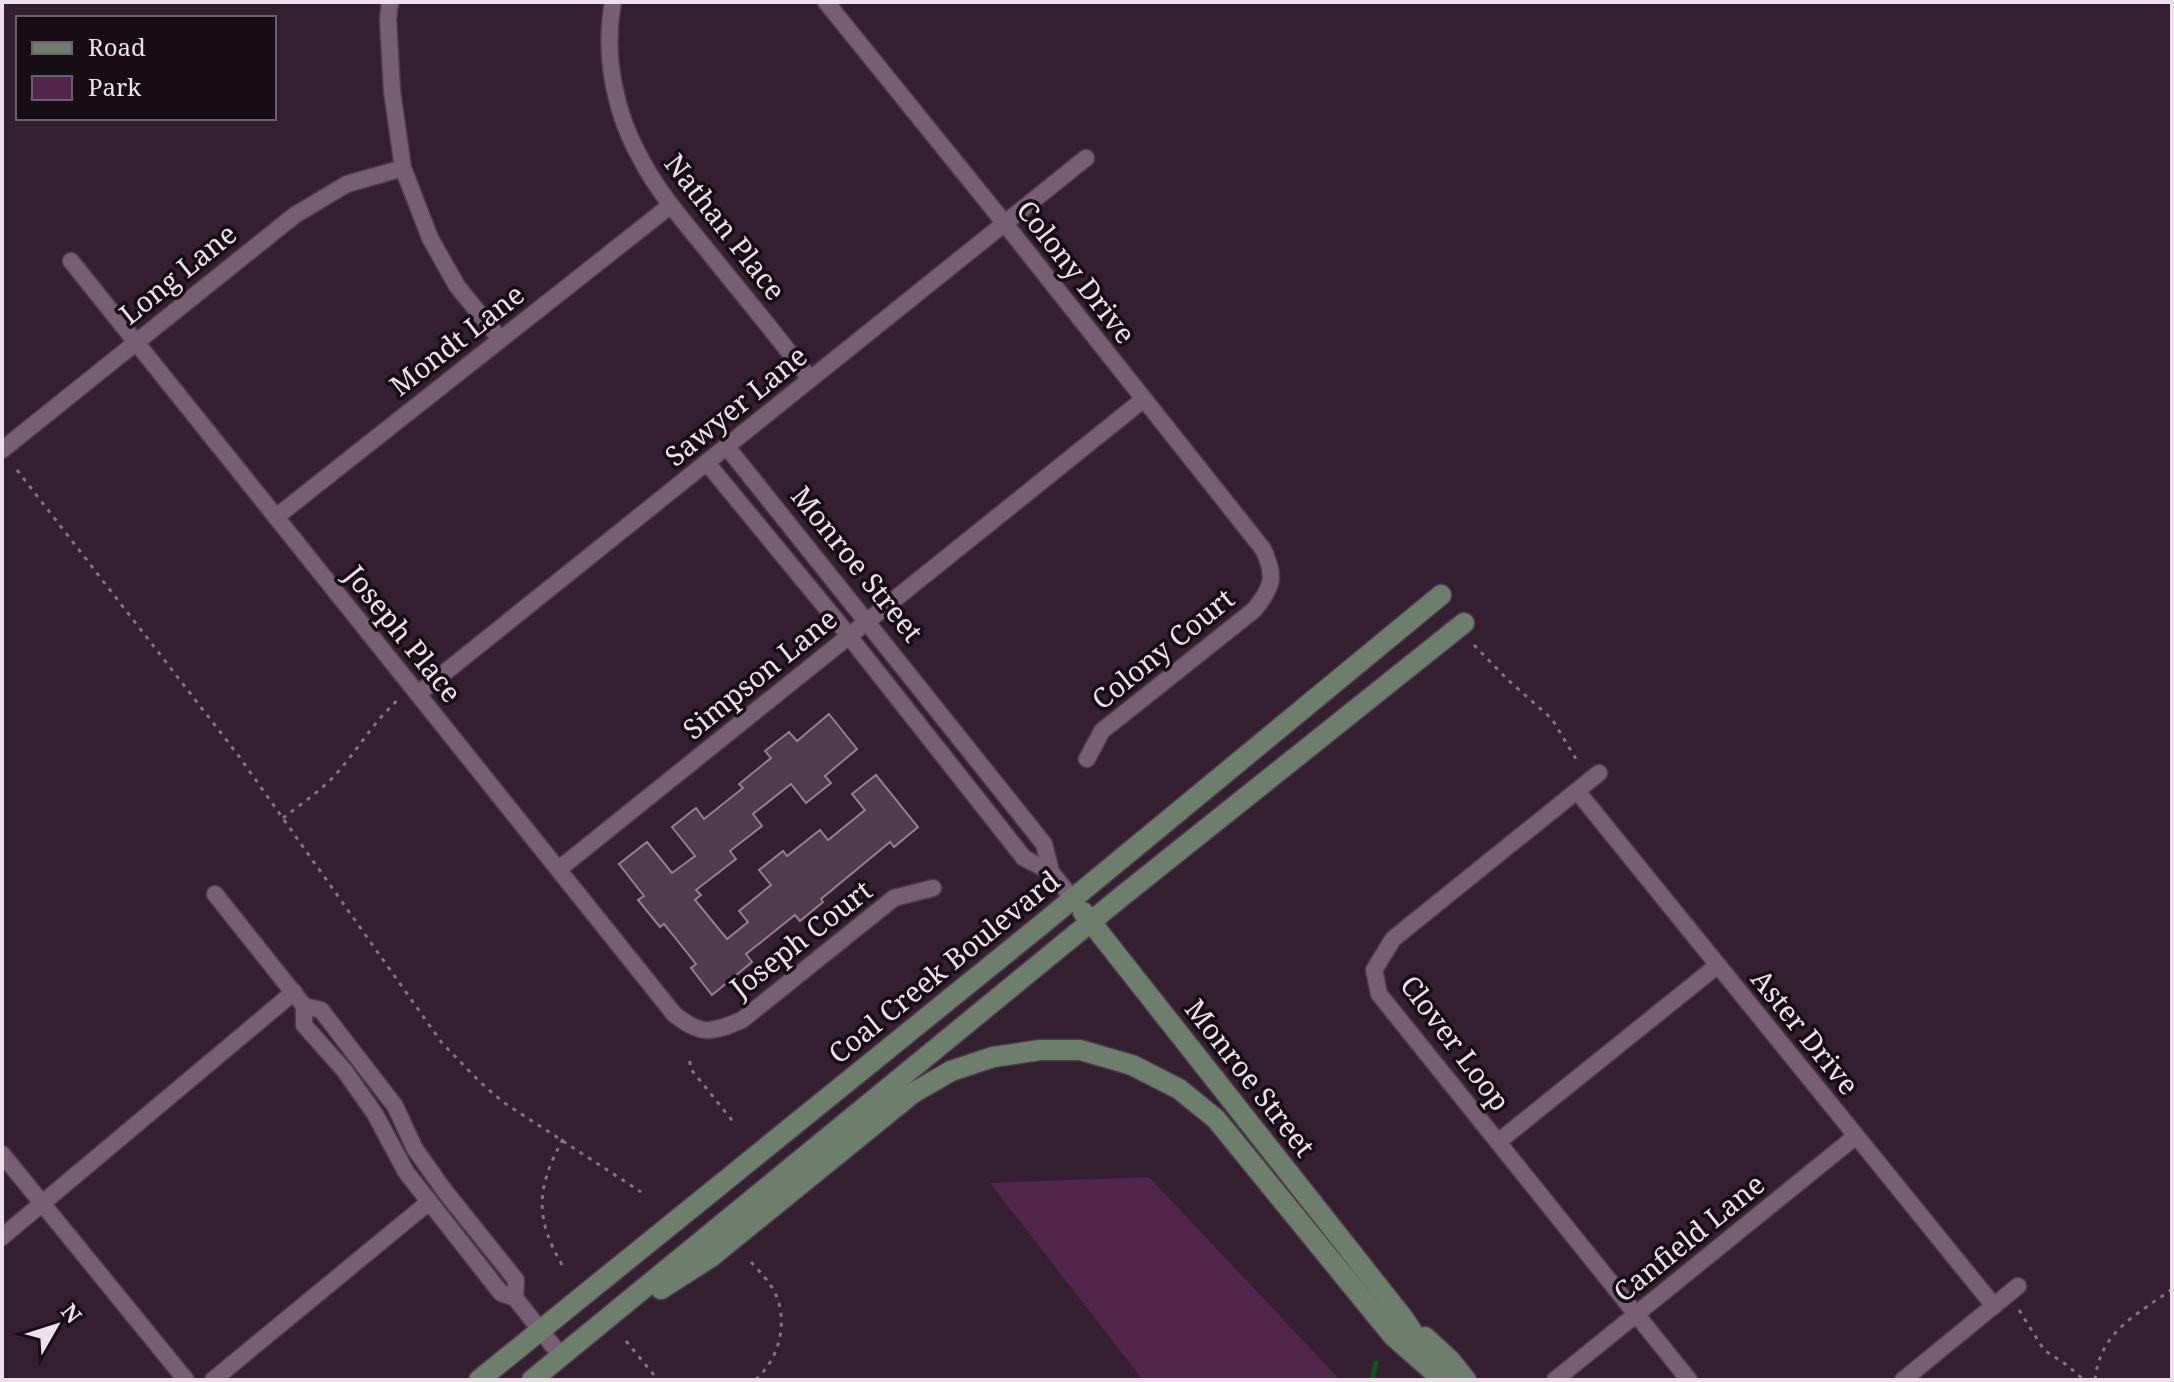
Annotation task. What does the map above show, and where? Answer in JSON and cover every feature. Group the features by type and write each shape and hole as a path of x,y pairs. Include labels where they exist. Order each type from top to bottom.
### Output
{"main road":[{"name":"Coal Creek Boulevard","path":"479,1380 1073,899 1441,595"},
{"name":"Coal Creek Boulevard","path":"532,1380 1091,922 1464,623"},
{"name":"Monroe Street","path":"1073,899 1404,1319 1444,1380"},
{"path":"586,1336 711,1257 913,1093 951,1071 993,1057 1040,1050 1080,1050 1132,1065 1179,1089 1216,1119 1393,1336 1444,1380"},
{"name":"Monroe Street","path":"1404,1319 1450,1360 1466,1380"}],"street":[{"path":"390,2 392,91 403,168 430,238 457,286 500,339"},
{"name":"Nathan Place","path":"613,2 610,21 611,70 622,118 641,161 671,205 810,379"},
{"name":"Colony Drive","path":"826,2 1263,549 1272,580"},
{"name":"Sawyer Lane","path":"410,696 707,463 1086,158"},
{"name":"Long Lane","path":"2,450 295,215 347,184 403,168"},
{"name":"Mondt Lane","path":"276,517 671,205"},
{"name":"Joseph Place","path":"71,261 276,517 410,696 559,869 674,1014 702,1031"},
{"name":"Simpson Lane","path":"559,869 1144,399"},
{"name":"Monroe Street","path":"727,447 1044,844 1051,872"},
{"name":"Monroe Street","path":"707,463 849,636 1024,858 1051,872 1073,899"},
{"name":"Colony Court","path":"1087,759 1102,731 1254,610 1272,580"},
{"name":"Clover Loop","path":"1599,773 1393,939 1374,970 1379,994 1689,1380"},
{"name":"Aster Drive","path":"1577,791 1994,1306"},
{"name":"Joseph Court","path":"702,1031 719,1030 742,1020 894,898 933,888"},
{"path":"215,894 299,999 321,1010 395,1106 415,1149 516,1280 515,1298"},
{"path":"1498,1142 1718,965"},
{"path":"299,999 304,1025 344,1070 375,1114 406,1172 501,1293 515,1298 561,1356"},
{"path":"2,1237 299,999"},
{"name":"Canfield Lane","path":"1555,1380 1856,1136"},
{"path":"2,1154 186,1380"},
{"path":"213,1380 429,1202"},
{"path":"1907,1379 2018,1286"}],"path":[{"path":"17,470 238,755 442,1043 503,1102 641,1192"},
{"path":"1474,645 1552,719 1579,764"},
{"path":"283,818 326,784 377,719 410,696"},
{"path":"690,1061 690,1068 735,1124"},
{"path":"563,1139 546,1176 542,1212 550,1244 564,1268"},
{"path":"751,1262 776,1294 781,1330 774,1355 755,1380"},
{"path":"2095,1380 2098,1360 2113,1334 2172,1289"},
{"path":"2019,1310 2044,1350 2084,1380"},
{"path":"626,1341 658,1380"}],"green space":[{"path":"1149,1177 1340,1380 1143,1380 990,1183"}],"building":[{"path":"829,714 857,749 825,776 831,783 806,803 791,784 753,814 762,826 730,851 736,859 696,890 701,895 695,900 727,939 748,922 739,911 771,885 759,870 783,851 787,856 820,830 828,840 865,810 852,794 876,775 918,827 894,847 890,842 821,899 823,902 800,921 795,915 746,954 752,962 712,995 691,968 696,964 664,924 660,927 638,900 644,896 619,864 647,842 672,873 695,856 672,827 696,808 704,819 743,788 739,784 771,758 765,751 789,732 797,741"}],"waterway":[{"path":"1372,1380 1376,1363"}]}
